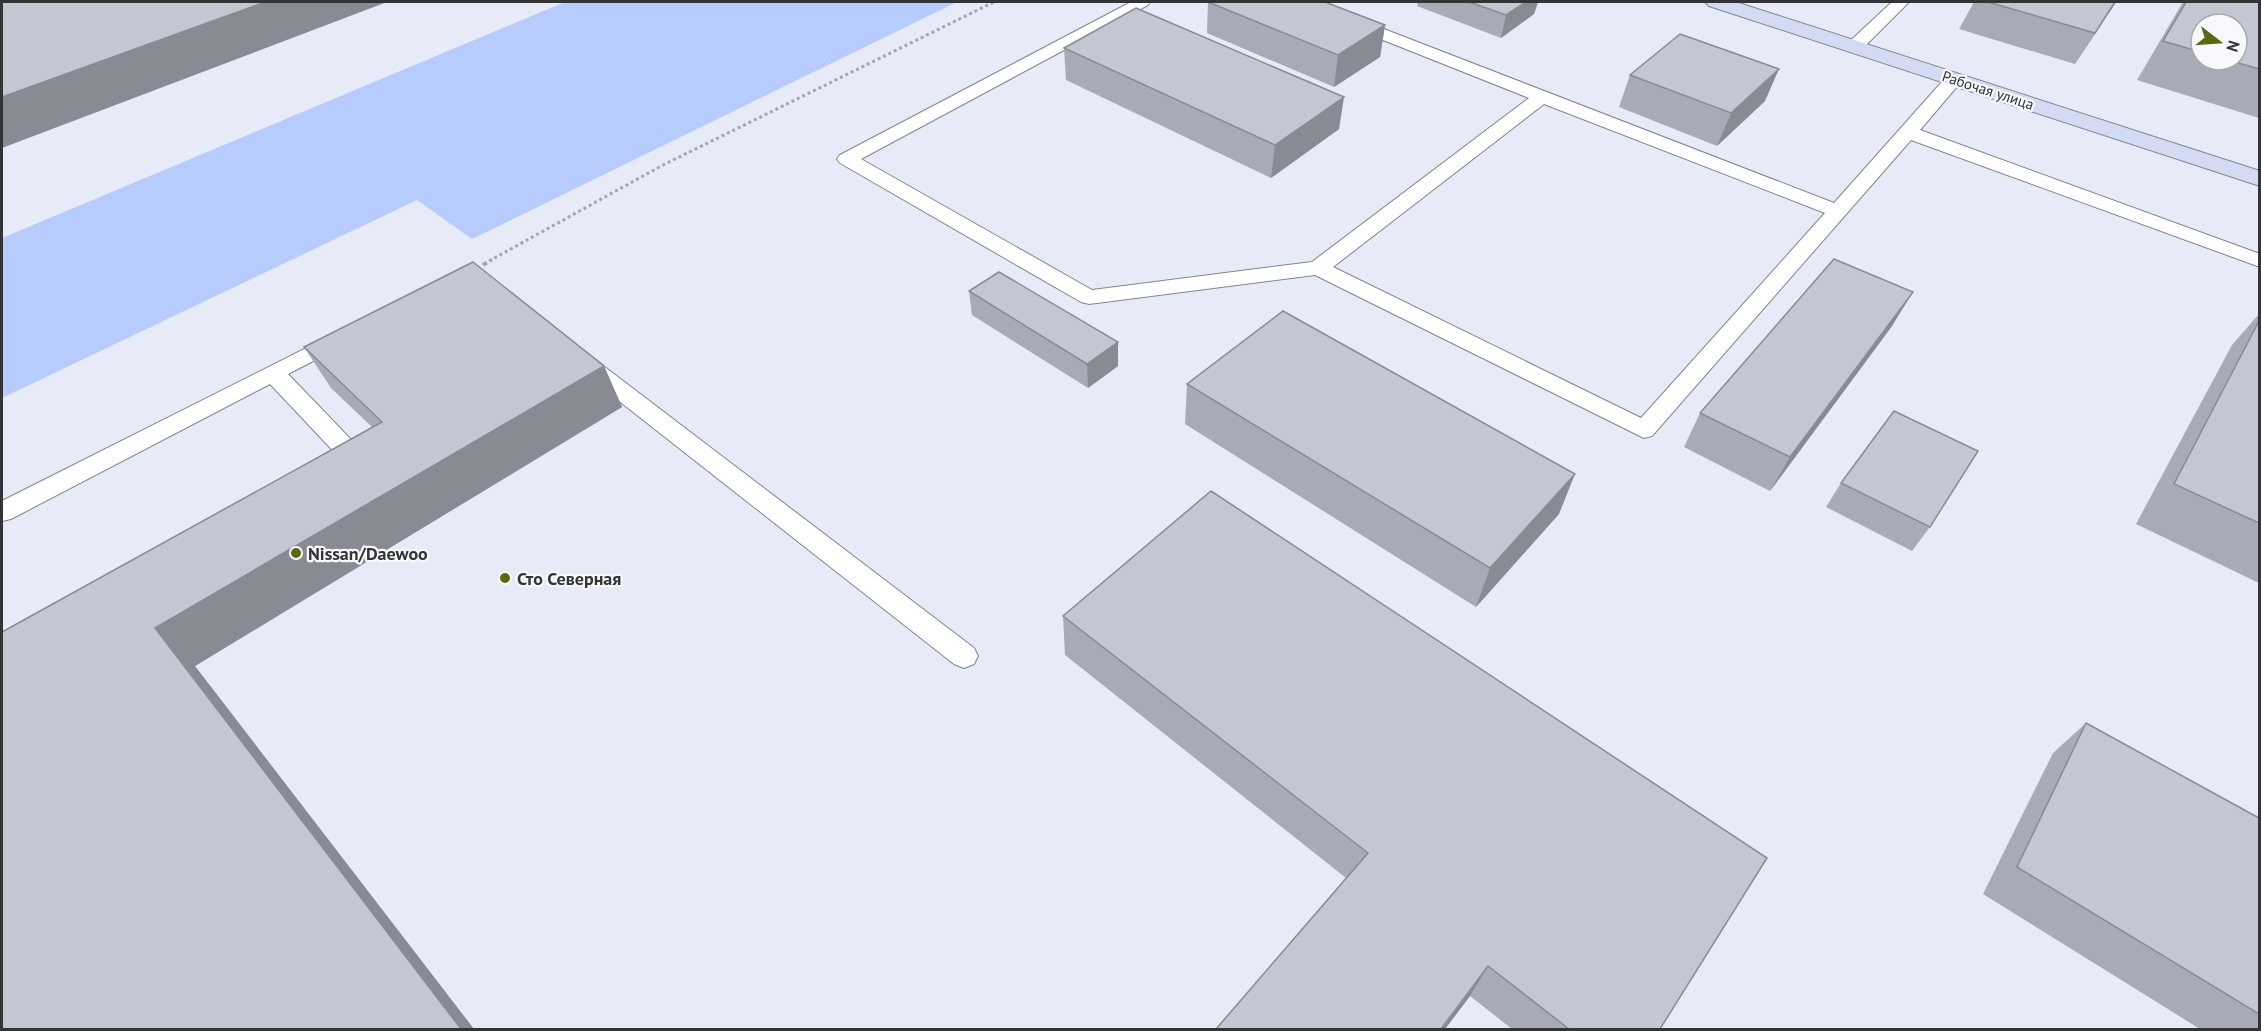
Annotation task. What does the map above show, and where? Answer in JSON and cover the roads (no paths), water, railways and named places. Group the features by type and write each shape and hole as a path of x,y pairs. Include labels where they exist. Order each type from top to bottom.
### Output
{"main road":[{"name":"Рабочая улица","path":"1716,2 2259,179"}],"lane":[{"path":"1142,2 847,159 1089,297 1318,268 1542,97"},
{"path":"1301,2 1838,212"},
{"path":"1856,46 1901,2"},
{"path":"1318,268 1644,430 1954,79"},
{"path":"1908,132 2259,261"},
{"path":"2,512 356,331"},
{"path":"572,352 964,656"},
{"path":"273,373 353,457 322,474"}],"place":[{"name":"Nissan/Daewoo","path":"296,553"},
{"name":"Сто Северная","path":"505,578"}]}
